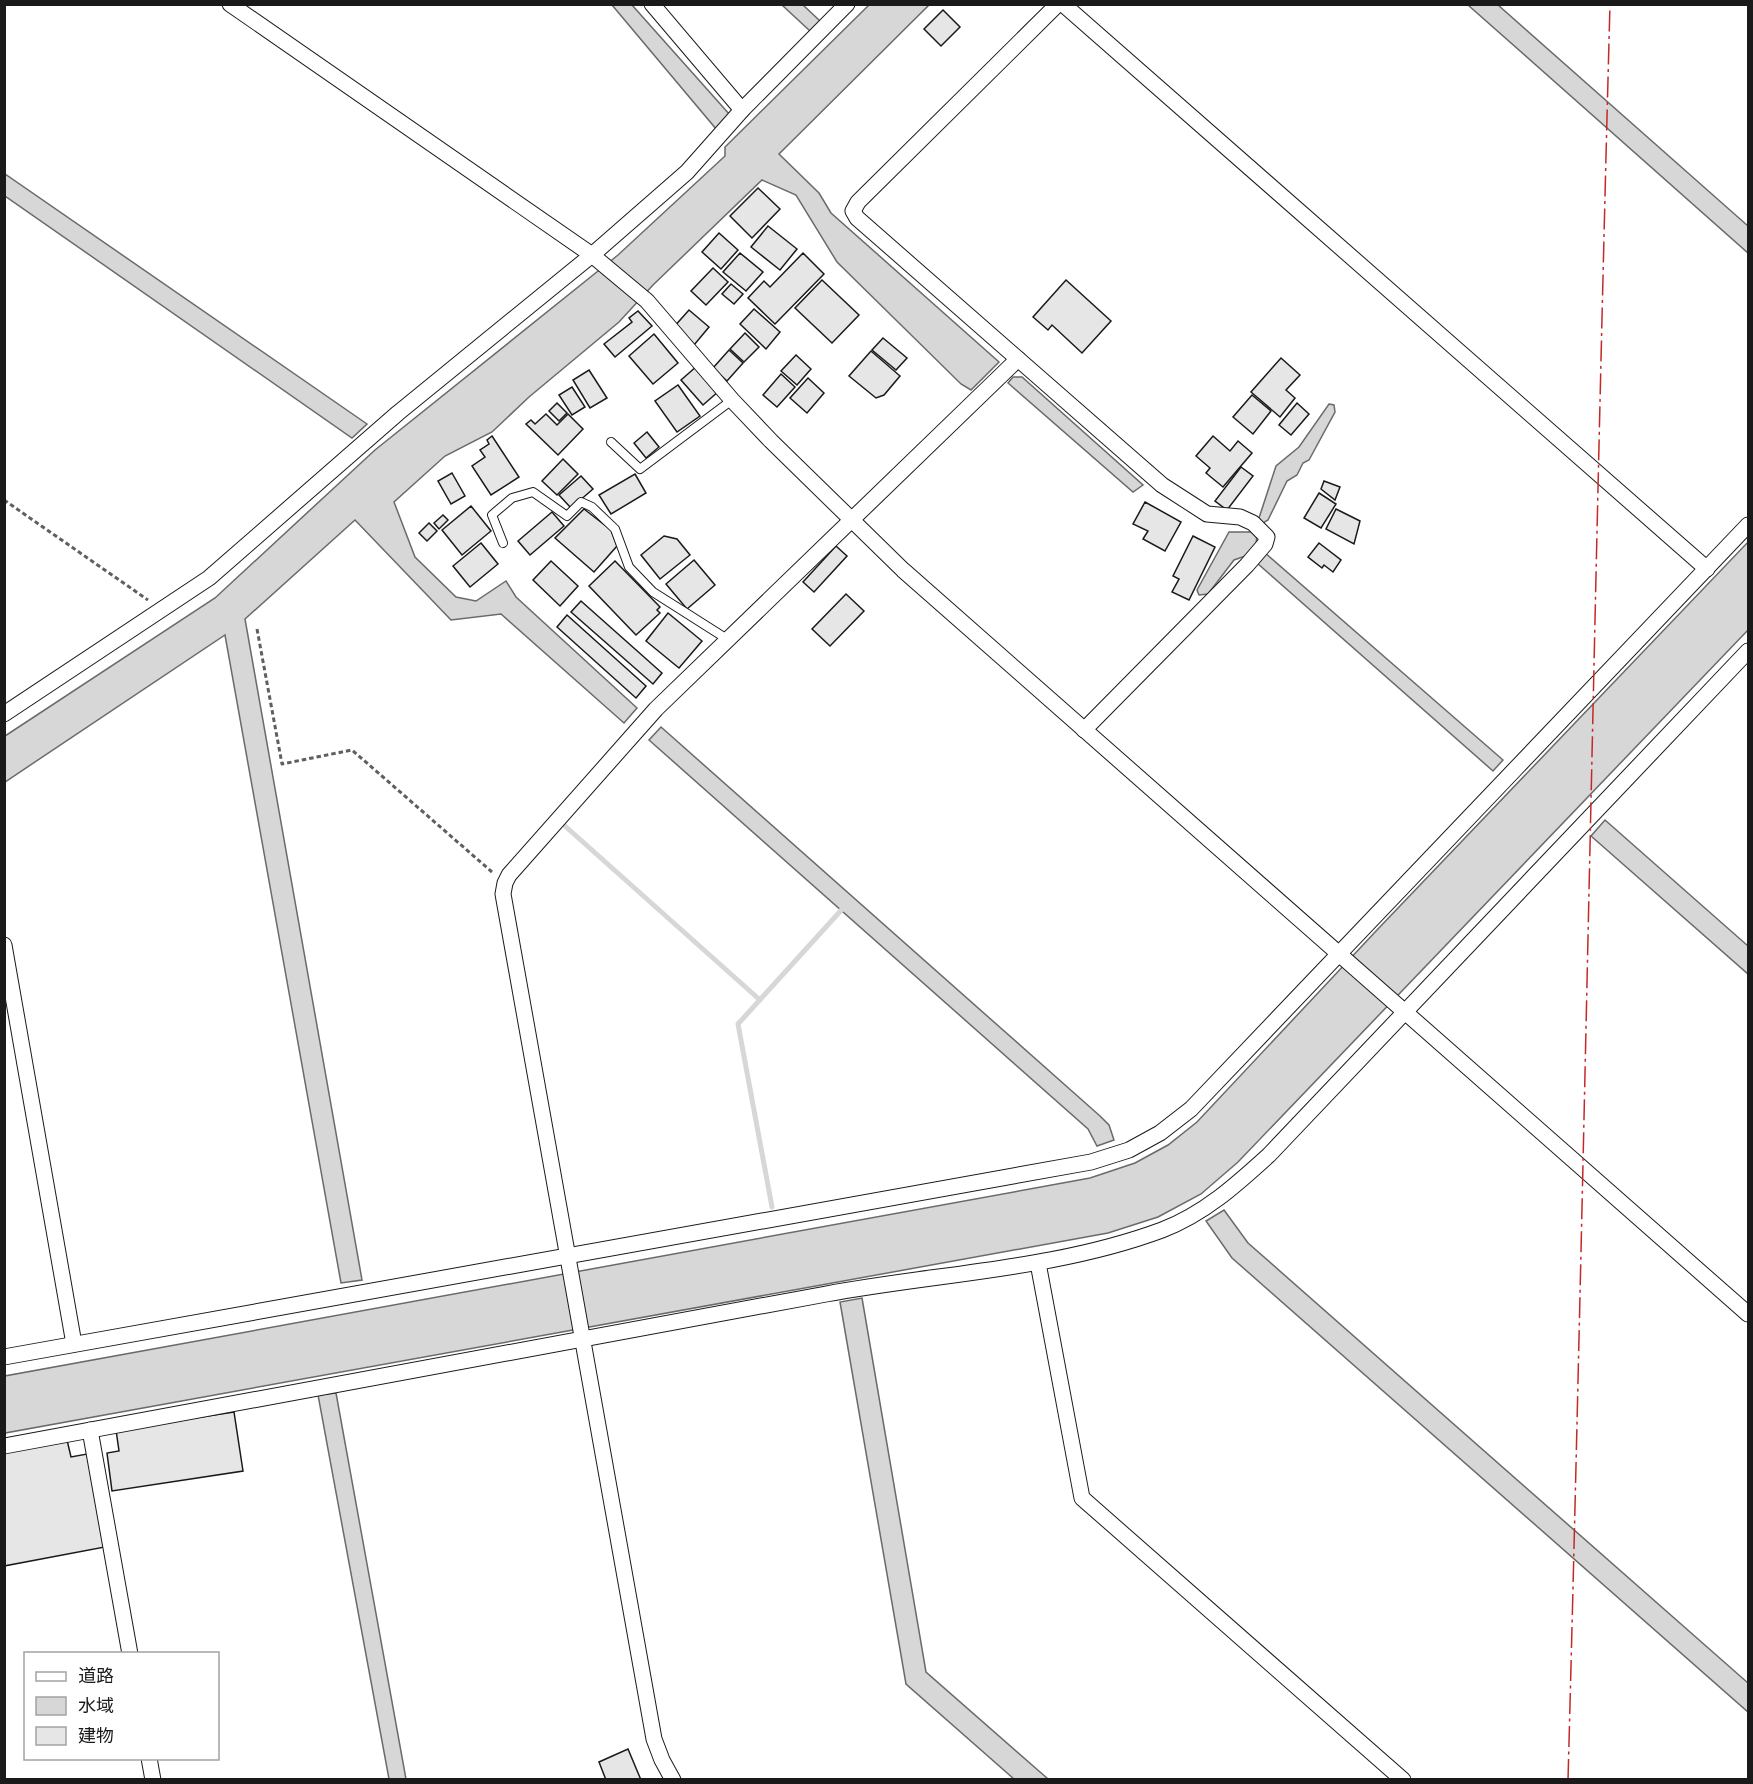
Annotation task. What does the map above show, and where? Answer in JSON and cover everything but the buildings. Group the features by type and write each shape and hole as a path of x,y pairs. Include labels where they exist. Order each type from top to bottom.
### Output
{"street":[{"path":"230,4 596,258 647,302 732,400 771,441 903,570 1749,1314"},
{"path":"652,4 742,110"},
{"path":"4,714 209,578 398,413 596,258 687,172 742,110 846,4"},
{"path":"1084,730 1247,565 1260,533 1240,517 1207,514 1162,485 857,218 853,211 858,202 1061,4 1707,569"},
{"path":"673,1779 654,1739 503,894 505,883 509,875 656,709 1018,359"},
{"path":"4,1357 568,1260 1091,1162 1129,1150 1160,1133 1191,1108 1341,957 1749,525"},
{"path":"4,1446 865,1287 1038,1263 1125,1243 1166,1228 1202,1210 1233,1189 1269,1155 1399,1007 1749,651"},
{"path":"4,945 74,1344"},
{"path":"1038,1263 1082,1498 1403,1779"},
{"path":"90,1431 130,1652"},
{"path":"149,1760 153,1779"}],"lane":[{"path":"611,442 640,470 732,400"},
{"path":"503,543 492,515 512,498 533,492 567,516 581,502 592,507 615,529 629,567 652,592 727,639"}],"path":[{"path":"4,500 162,609"},
{"path":"256,629 282,764 352,750 505,883"}],"water":[{"path":"612,5 632,5 730,115 717,130"},
{"path":"782,5 803,5 820,21 810,31"},
{"path":"869,5 929,5 779,154 819,193 831,213 999,362 971,390 961,384 837,262 796,195 762,180 653,285 619,322 529,397 492,432 445,456 394,502 415,557 456,597 476,601 506,581 516,597 637,708 624,723 501,614 451,620 355,520 245,619 362,1280 341,1283 225,635 5,782 5,736 215,598 375,450 618,255 725,156 725,147"},
{"path":"1468,5 1498,5 1748,226 1748,253"},
{"path":"4,174 367,424 352,438 5,196"},
{"path":"1013,377 1022,377 1143,485 1133,492 1008,383"},
{"path":"1329,404 1334,405 1335,412 1309,460 1303,463 1297,475 1287,481 1268,520 1262,524 1256,545 1503,760 1493,771 1248,555 1234,560 1208,594 1199,595 1197,590 1229,532 1250,532 1259,518 1276,466 1299,447"},
{"path":"1748,542 1748,630 1238,1162 1201,1194 1158,1217 1108,1233 5,1433 5,1376 1090,1178 1135,1163 1168,1145 1197,1122"},
{"path":"661,727 1100,1116 1109,1125 1114,1140 1097,1146 1088,1129 649,740"},
{"path":"1605,820 1748,946 1748,974 1591,836"},
{"path":"1224,1210 1248,1243 1748,1683 1748,1712 1232,1258 1206,1221"},
{"path":"862,1298 926,1672 1048,1779 1014,1779 906,1684 840,1302"},
{"path":"336,1393 406,1779 389,1779 318,1395"}],"waterway":[{"path":"565,826 760,1000"},
{"path":"772,1207 738,1024 845,906"}],"power":[{"path":"1568,1780 1610,4"}]}
